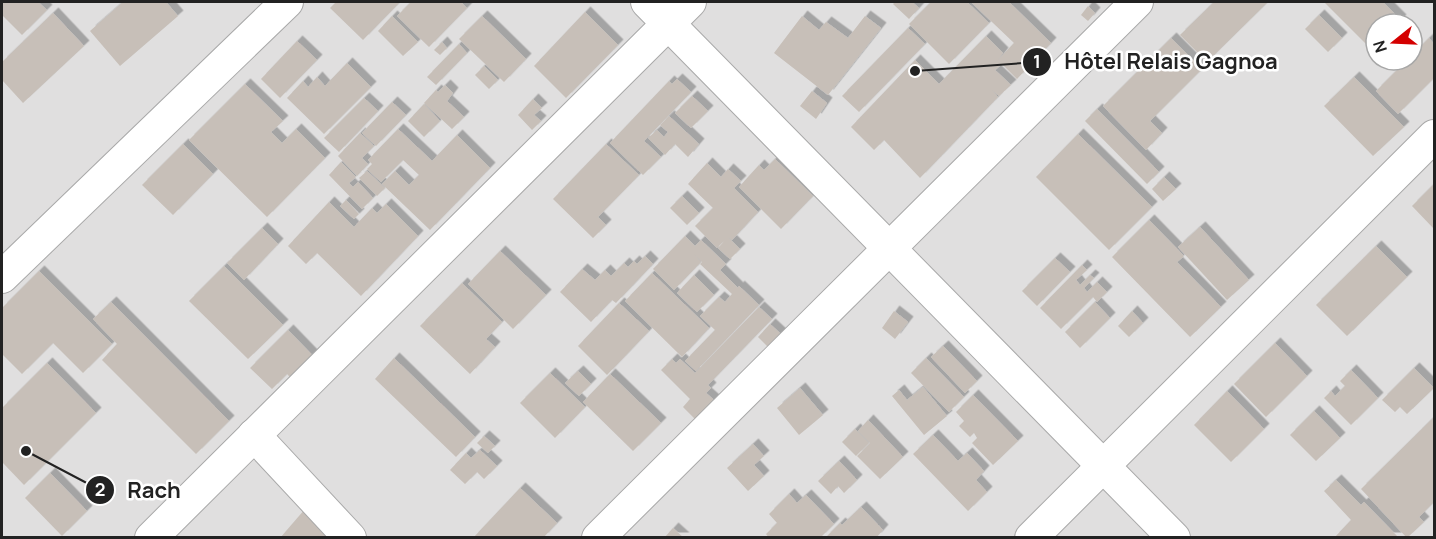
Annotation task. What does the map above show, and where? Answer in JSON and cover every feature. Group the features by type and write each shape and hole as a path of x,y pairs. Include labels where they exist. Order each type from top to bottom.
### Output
{"street":[{"path":"2,277 287,2"},
{"path":"151,537 254,435 658,12 690,2"},
{"path":"598,537 1137,2"},
{"path":"658,12 1174,537"},
{"path":"1031,537 1434,136"},
{"path":"254,435 351,537"}],"shaded area":[{"path":"2,2 1434,2 1434,537 2,537"}],"building":[{"path":"2,2 38,2 47,10 22,35 2,15"},
{"path":"123,2 166,2 178,16 120,66 90,31"},
{"path":"336,2 400,2 363,40 330,8"},
{"path":"411,2 461,2 467,8 429,47 397,16"},
{"path":"912,2 919,8 909,19 893,4"},
{"path":"931,2 967,2 989,23 949,64 909,24"},
{"path":"971,2 1009,2 1051,43 1017,79 1002,64 995,70 1011,85 999,96 992,90 998,97 920,178 884,140 874,150 851,127 915,60 939,84 986,36 1003,53 998,60 1014,43"},
{"path":"1214,2 1268,2 1207,62 1180,35"},
{"path":"1324,2 1383,2 1393,12 1364,12 1364,42"},
{"path":"1088,6 1095,13 1088,21 1081,15"},
{"path":"585,12 618,45 566,98 534,66"},
{"path":"53,13 84,46 23,103 2,80 2,62"},
{"path":"1319,15 1342,38 1328,52 1305,29"},
{"path":"392,16 418,42 403,56 378,31"},
{"path":"482,16 526,59 504,82 459,39"},
{"path":"802,16 819,30 826,22 848,38 865,16 881,28 828,95 774,53"},
{"path":"908,28 925,44 859,112 842,96"},
{"path":"1171,38 1202,69 1150,121 1162,133 1146,150 1103,106"},
{"path":"1429,38 1434,44 1434,78 1398,114 1376,91 1395,72 1424,72 1424,43"},
{"path":"297,41 317,60 280,98 261,79"},
{"path":"442,42 447,48 440,55 434,50"},
{"path":"459,44 467,53 436,85 427,77"},
{"path":"347,63 371,87 324,134 287,98 303,81 308,87 317,77 325,86"},
{"path":"484,66 498,80 489,89 475,75"},
{"path":"1354,77 1404,127 1373,156 1324,106"},
{"path":"677,79 691,92 644,141 661,157 643,175 610,143 669,81 672,84"},
{"path":"245,84 283,121 271,132 282,143 296,129 325,158 267,217 189,140"},
{"path":"445,85 453,93 447,101 464,117 452,129 424,103 436,90 438,92"},
{"path":"812,91 827,103 816,119 800,106"},
{"path":"692,96 708,111 691,128 675,113"},
{"path":"364,98 378,111 339,152 324,138"},
{"path":"533,99 542,108 534,115 541,121 532,130 518,115"},
{"path":"392,102 406,115 376,146 362,133"},
{"path":"424,104 440,121 424,137 408,121"},
{"path":"1097,109 1159,172 1147,184 1085,121"},
{"path":"669,116 699,144 688,157 675,144 665,155 648,138 657,130 664,137 668,132 660,125"},
{"path":"398,129 432,161 457,135 490,168 430,230 382,184 395,171 409,185 419,175 403,160 381,182 367,169 372,164 368,160"},
{"path":"360,133 374,146 362,158 368,164 357,176 338,156"},
{"path":"1078,134 1152,207 1109,250 1036,177"},
{"path":"183,144 213,174 173,215 142,185"},
{"path":"606,144 639,175 598,217 606,225 593,238 553,199"},
{"path":"775,159 813,196 781,229 739,187 759,165 764,170"},
{"path":"341,162 356,177 349,183 353,187 358,182 373,198 362,209 329,175"},
{"path":"707,163 721,177 728,169 741,181 734,188 758,212 732,240 728,237 740,249 730,259 718,248 726,239 717,248 695,226 713,208 688,184"},
{"path":"367,171 385,188 377,196 359,178"},
{"path":"1164,177 1176,189 1163,201 1152,189"},
{"path":"1434,184 1434,229 1412,206"},
{"path":"682,196 699,213 687,225 670,208"},
{"path":"346,200 359,214 354,219 340,206"},
{"path":"329,202 354,227 372,208 377,213 386,204 418,236 361,296 317,253 306,264 288,246"},
{"path":"1149,220 1184,256 1177,262 1221,307 1190,337 1112,257"},
{"path":"1200,227 1249,280 1227,300 1178,247"},
{"path":"262,228 278,244 244,280 227,263"},
{"path":"685,236 695,246 701,240 726,264 720,270 759,305 696,371 685,361 715,330 700,316 719,297 725,302 732,294 700,264 702,262 694,254 701,262 674,290 653,269"},
{"path":"1376,246 1407,277 1347,336 1316,305"},
{"path":"500,251 546,295 513,329 468,284"},
{"path":"645,256 653,264 616,303 612,300 591,322 560,292 582,269 595,280 605,270 611,276 624,263 628,267 634,261 637,264"},
{"path":"1055,258 1070,272 1037,306 1022,291"},
{"path":"1082,265 1087,270 1076,280 1080,285 1090,275 1094,278 1084,288 1087,292 1097,282 1107,292 1097,302 1093,297 1061,329 1040,308"},
{"path":"224,266 283,325 248,359 189,301"},
{"path":"39,271 112,344 83,373 53,343 22,374 2,354 2,308"},
{"path":"652,273 709,328 682,357 625,301"},
{"path":"694,275 714,295 697,312 677,293"},
{"path":"462,283 502,322 486,339 495,347 470,374 420,326"},
{"path":"111,302 229,421 196,454 102,360 117,344 93,319"},
{"path":"1095,302 1110,318 1080,348 1065,332"},
{"path":"619,303 649,331 607,375 578,346"},
{"path":"759,307 772,319 708,385 711,388 706,393 714,400 696,420 683,407 690,399 661,370 672,359 676,363 680,359 695,373"},
{"path":"894,311 908,322 895,339 882,328"},
{"path":"1132,311 1143,323 1129,337 1118,326"},
{"path":"770,324 783,336 770,349 758,337"},
{"path":"288,330 316,359 294,381 287,374 272,389 250,368"},
{"path":"1275,343 1307,376 1266,417 1234,384"},
{"path":"943,346 977,381 965,393 931,357"},
{"path":"394,358 475,437 456,457 375,379"},
{"path":"926,358 964,397 949,412 911,373"},
{"path":"47,363 96,413 24,485 2,462 2,408"},
{"path":"1414,368 1434,388 1407,414 1400,407 1395,412 1382,400"},
{"path":"1351,370 1378,398 1351,425 1324,398 1331,391 1335,396 1345,386 1340,381"},
{"path":"578,371 591,384 579,396 565,383"},
{"path":"550,373 585,407 555,438 520,403"},
{"path":"610,374 661,423 633,451 583,402"},
{"path":"923,387 947,416 924,435 892,396 899,390 907,400"},
{"path":"800,388 823,415 799,435 777,408"},
{"path":"1227,391 1264,429 1231,462 1194,425"},
{"path":"973,395 1018,441 993,465 972,443 977,438 974,433 970,437 959,426 964,421 956,412"},
{"path":"1314,411 1340,438 1316,461 1290,435"},
{"path":"1434,417 1434,502 1419,517 1424,522 1407,538 1361,489"},
{"path":"868,420 903,457 880,479 857,456 870,443 858,431"},
{"path":"855,429 869,443 856,456 842,442"},
{"path":"933,435 958,461 967,453 984,471 976,480 987,492 968,511 913,454"},
{"path":"484,436 495,446 488,453 477,443"},
{"path":"753,444 764,456 754,465 764,476 748,491 727,468"},
{"path":"480,450 497,466 484,479 477,472 465,484 450,470 466,453 471,458"},
{"path":"839,461 857,480 844,493 838,486 831,494 818,481"},
{"path":"50,473 87,511 62,536 25,498"},
{"path":"1336,480 1361,505 1364,502 1399,538 1334,538 1351,520 1324,491"},
{"path":"520,488 557,523 543,538 473,538"},
{"path":"789,494 797,503 806,495 834,524 820,538 769,538 766,534 777,523 769,514"},
{"path":"861,507 883,530 876,538 825,538 840,523 842,525"},
{"path":"306,508 339,538 280,538"},
{"path":"673,528 684,538 664,538"}],"place":[{"name":"Hôtel Relais Gagnoa","path":"915,71"},
{"name":"Rach","path":"26,451"}]}
